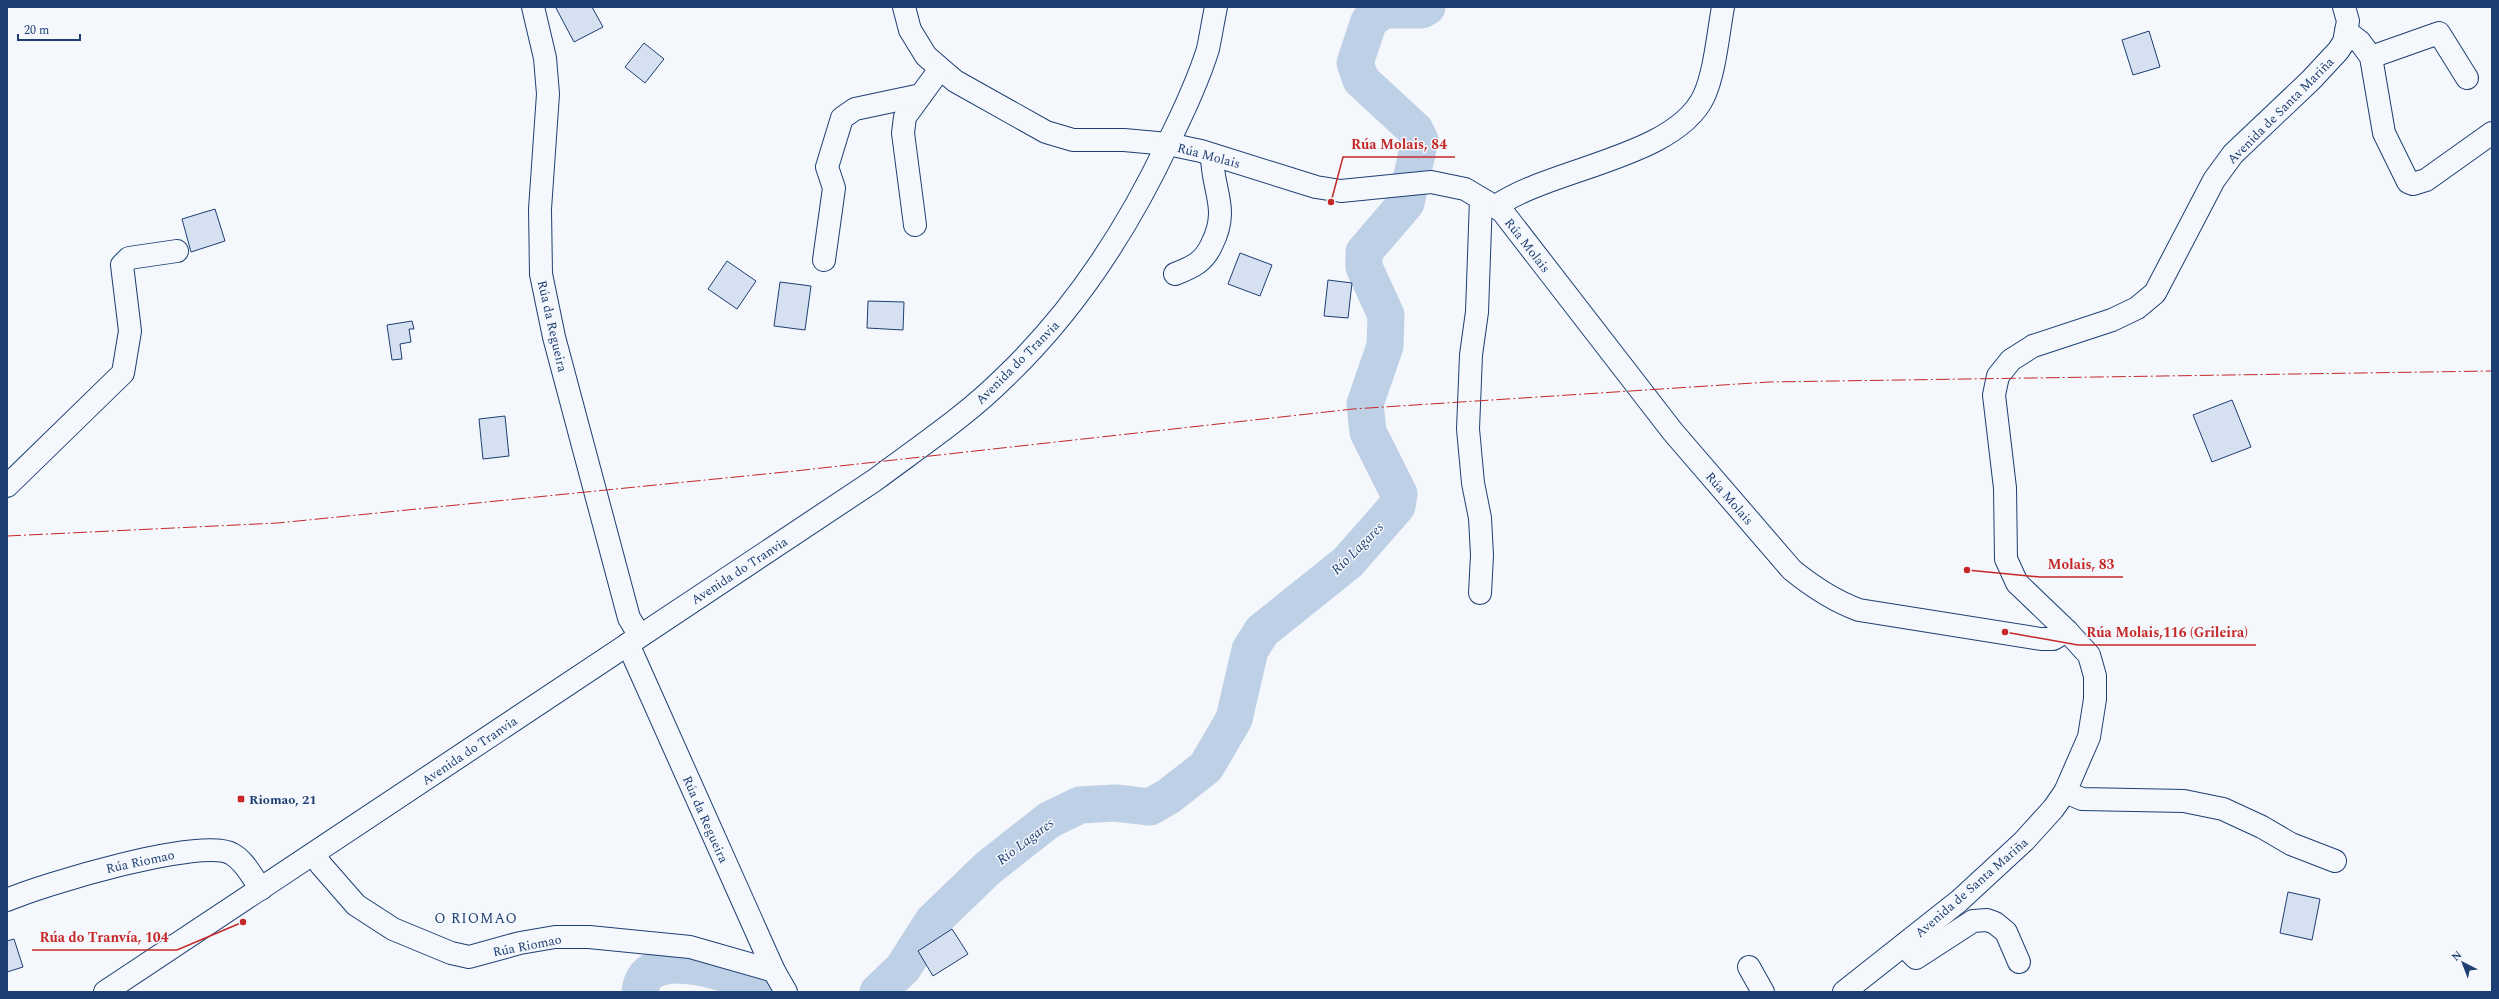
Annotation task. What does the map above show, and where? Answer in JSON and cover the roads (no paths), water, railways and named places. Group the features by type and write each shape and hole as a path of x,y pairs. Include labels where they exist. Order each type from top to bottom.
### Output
{"street":[{"name":"Rúa da Regueira","path":"533,7 545,58 548,94 540,209 542,274 554,337 634,640 774,971 785,991"},
{"name":"Rúa Molais","path":"904,7 910,30 926,56 940,69 955,81 1046,132 1073,140 1124,140 1168,144 1212,155 1316,187 1341,191 1431,182 1465,189 1502,211 1673,432 1792,570 1815,588 1839,603 1859,610 2041,639 2053,639 2067,631"},
{"name":"Avenida do Tranvia","path":"105,992 875,480 962,415 1005,377 1066,312 1105,257 1147,188 1185,110 1208,48 1216,7"},
{"path":"1480,594 1482,555 1480,518 1473,483 1468,429 1471,355 1488,203 1509,197 1551,179 1614,159 1663,136 1683,122 1695,111 1704,96 1723,7"},
{"name":"Avenida de Santa Mariña","path":"1844,992 1904,946 1993,871 2024,842 2053,809 2065,792 2089,737 2095,699 2095,676 2089,655 2067,631 2017,583 2006,559 2005,488 1994,395 1998,376 2011,360 2033,346 2112,320 2137,308 2155,293 2214,180 2229,159 2338,51 2344,42 2348,21 2344,7"},
{"path":"2346,31 2360,42 2371,57 2384,133 2408,182 2413,184 2426,180 2492,133"},
{"path":"2371,57 2439,34 2467,78"},
{"path":"914,225 902,133 904,117 940,69"},
{"path":"824,260 834,188 827,167 842,118 855,109 921,95"},
{"path":"1175,274 1200,263 1219,230 1221,209 1212,169 1212,155"},
{"path":"7,486 123,373 130,331 122,265 129,258 177,251"},
{"path":"2065,792 2082,799 2184,801 2223,808 2262,827 2291,844 2335,862"},
{"name":"Rúa Riomao","path":"7,900 124,863 180,853 206,851 231,853 241,860 261,889"},
{"name":"Rúa Riomao","path":"314,854 321,866 356,905 393,929 451,953 469,957 520,943 555,937 589,937 690,947 774,971"},
{"path":"1904,946 1916,958 1973,921 1987,920 1995,923 2006,932 2019,962"},
{"path":"1748,967 1763,992"}],"waterway":[{"name":"Río Lagares","path":"878,992 903,968 933,921 988,868 1049,820 1080,805 1115,803 1150,807 1169,796 1206,767 1234,719 1250,650 1262,631 1348,562 1397,506 1399,494 1368,432 1365,404 1385,346 1386,315 1364,267 1364,252 1406,203 1420,140 1415,130 1361,80 1355,63 1369,21 1383,10 1422,10 1427,7"},
{"name":"Río Lagares","path":"640,992 646,976 659,968 676,965 697,967 718,972 770,992"}],"place":[{"name":"Rúa Molais, 84","path":"1331,202"},
{"name":"Molais, 83","path":"1967,570"},
{"name":"Rúa Molais,116 (Grileira)","path":"2005,632"},
{"name":"Riomao, 21","path":"241,799"},
{"name":"Rúa do Tranvía, 104","path":"243,922"}],"district":[{"name":"O RIOMAO","path":"476,918"}]}
